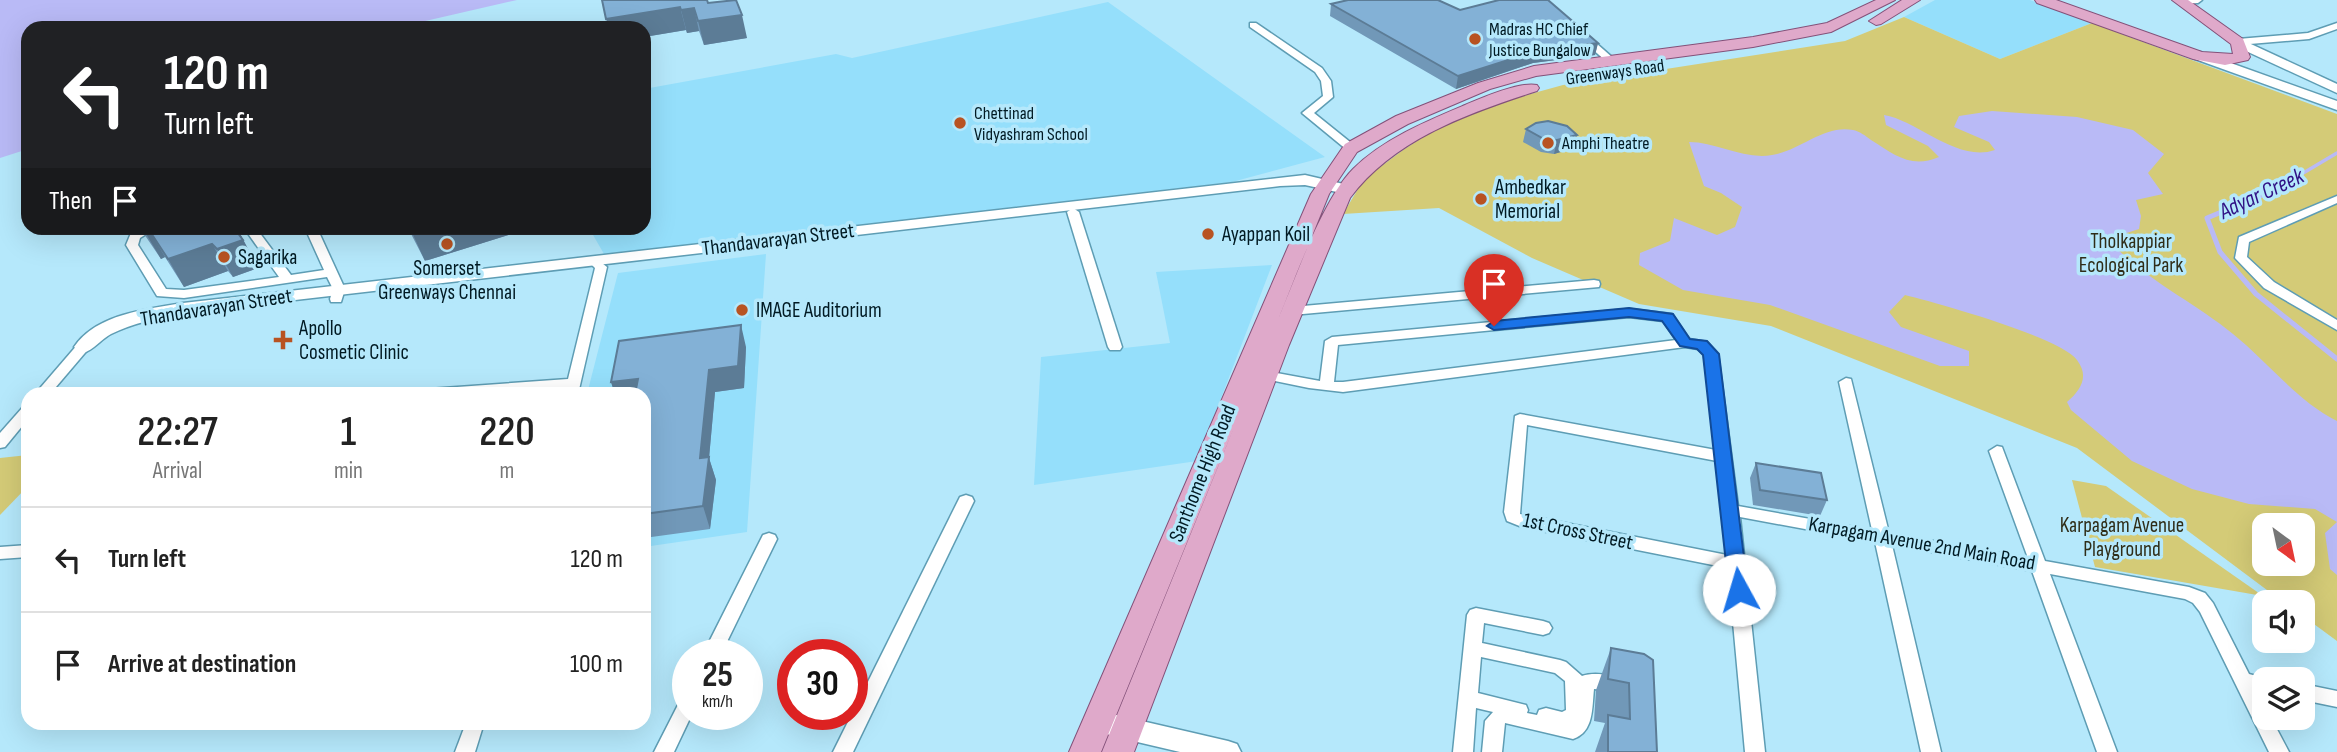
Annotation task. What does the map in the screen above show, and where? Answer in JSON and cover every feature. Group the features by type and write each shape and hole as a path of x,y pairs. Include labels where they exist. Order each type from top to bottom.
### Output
{"main road":[{"name":"Greenways Road","path":"1333,191 1352,148 1402,120 1484,86 1534,71 1753,42 1831,27 1888,0"},
{"name":"Greenways Road","path":"1333,191 1386,151 1439,122 1487,102 1553,81 1805,44 1850,34 1913,0"},
{"path":"2042,0 2199,56 2225,60 2242,57 2238,42 2180,1"},
{"name":"Santhome High Road","path":"1123,740 1292,311 1333,191"},
{"name":"Santhome High Road","path":"1085,752 1333,191"}],"street":[{"path":"2180,1 2199,0"},
{"path":"1253,25 1319,70 1326,82 1328,97 1307,113 1352,148"},
{"path":"2238,42 2309,36 2337,26"},
{"path":"1575,30 1610,60"},
{"path":"2238,42 2337,88"},
{"path":"2199,56 2337,106"},
{"name":"Thandavarayan Street","path":"83,347 88,338 155,313 336,287 597,264 1280,181 1305,180 1333,191"},
{"name":"Thandavarayan Street","path":"891,230 1265,191 1333,191"},
{"path":"2337,198 2243,240 2241,258 2269,285 2337,326"},
{"path":"1073,212 1115,347"},
{"path":"137,235 132,244 162,293"},
{"path":"255,235 287,279"},
{"path":"314,235 336,287"},
{"path":"573,387 597,264"},
{"path":"162,293 184,293 287,279 336,287"},
{"path":"1292,311 1594,284"},
{"name":"Thandavarayan Street","path":"83,347 142,326 336,287"},
{"path":"155,313 162,293"},
{"path":"1327,386 1332,341 1629,313 1667,317 1685,343"},
{"path":"1266,375 1343,387 1685,343 1702,345 1711,354 1731,510 1755,752"},
{"path":"48,387 83,347"},
{"path":"1846,382 1931,752"},
{"path":"0,443 21,419"},
{"name":"1st Cross Street","path":"1724,457 1520,419 1511,512 1517,519 1527,522 1736,563"},
{"path":"1997,451 2107,752"},
{"path":"843,752 966,501"},
{"name":"Karpagam Avenue 2nd Main Road","path":"1731,510 2037,563 2194,595 2207,608 2244,681"},
{"path":"719,639 769,539"},
{"path":"0,552 21,551"},
{"path":"1463,752 1476,615 1543,628"},
{"path":"1467,698 1564,720 1575,714 1574,678 1560,667 1472,648"},
{"path":"1492,752 1494,721 1502,715 1573,731 1581,722 1585,686 1588,681 1638,688"},
{"path":"2244,681 2252,683"},
{"path":"2244,681 2278,752"},
{"path":"2315,694 2337,699"},
{"path":"1098,723 1123,740 1228,752"},
{"path":"465,752 472,730"},
{"path":"664,752 675,730"}],"shaded area":[{"path":"0,0 517,0 426,21 21,21 21,151 0,158"},
{"path":"1935,0 2030,0 2092,23 2000,59 1904,17"},
{"name":"Chettinad Vidyashram School","path":"1108,2 1325,157 1232,182 604,254 593,235 651,235 651,88 836,54 852,58"},
{"path":"1992,111 2077,117 2133,130 2164,154 2148,173 2163,194 2136,200 2141,216 2139,229 2108,239 2152,278 2218,322 2309,403 2337,421 2337,522 2315,509 2249,504 2192,489 2132,461 2071,410 2067,402 2076,393 2083,378 2077,360 2066,351 2024,331 1905,295 1889,312 1901,327 1969,351 1969,366 1940,366 1770,305 1683,290 1639,265 1640,253 1670,241 1674,218 1717,235 1735,227 1742,207 1704,186 1689,142 1762,156 1782,153 1822,134 1843,129 1862,134 1904,159 1920,162 1939,157 1928,146 1886,125 1884,115 1911,125 1952,146 1981,152 1995,150 1989,142 1954,127 1959,116"},
{"path":"766,254 747,532 651,546 651,387 589,387 618,273"},
{"path":"1272,265 1197,461 1034,485 1041,357 1170,343 1156,272"},
{"path":"2337,522 2337,575 2330,569 2325,533"}],"green space":[{"name":"Tholkappiar Ecological Park","path":"1904,17 2000,59 2092,23 2337,114 2337,641 2315,625 2315,590 2267,590 2077,448 1771,326 1639,304 1532,258 1439,208 1343,214 1364,179 1440,126 1497,103 1563,85 1845,41"},
{"path":"21,456 21,493 0,515 0,458"},
{"name":"Karpagam Avenue Playground","path":"2072,480 2106,486 2254,590 2252,594 2095,567"}],"building":[{"path":"602,0 707,0 708,3 736,0 742,15 698,21 694,8 681,10 680,7 606,19"},
{"name":"Madras HC Chief Justice Bungalow","path":"1348,0 1438,0 1460,10 1499,0 1548,0 1598,43 1536,51 1458,76 1331,4"},
{"path":"1548,121 1567,126 1577,135 1557,140 1544,139 1526,129 1536,123"},
{"path":"152,235 239,235 243,240 217,249 212,244 168,259"},
{"path":"741,325 738,366 709,370 700,458 709,457 703,506 651,513 651,387 636,387 638,379 611,382 619,341"},
{"path":"1756,463 1821,473 1827,500 1760,490"},
{"path":"1611,648 1644,654 1653,660 1657,752 1608,752 1608,715 1630,719 1629,683 1608,679"}],"waterway":[{"name":"Adyar Creek","path":"2275,190 2337,153"},
{"name":"Adyar Creek","path":"2275,190 2207,218 2220,252 2256,294 2337,359"}],"place":[{"name":"Madras HC Chief Justice Bungalow","path":"1475,39"},
{"name":"Chettinad Vidyashram School","path":"960,123"},
{"name":"Amphi Theatre","path":"1548,143"},
{"name":"Ambedkar Memorial","path":"1481,199"},
{"name":"Ayappan Koil","path":"1208,234"},
{"name":"Somerset Greenways Chennai","path":"447,244"},
{"name":"Sagarika","path":"224,257"},
{"name":"IMAGE Auditorium","path":"742,310"},
{"name":"Apollo Cosmetic Clinic","path":"283,340"}],"route":[{"path":"1494,326 1629,313 1667,317 1685,343 1702,345 1711,354 1739,590"}]}
